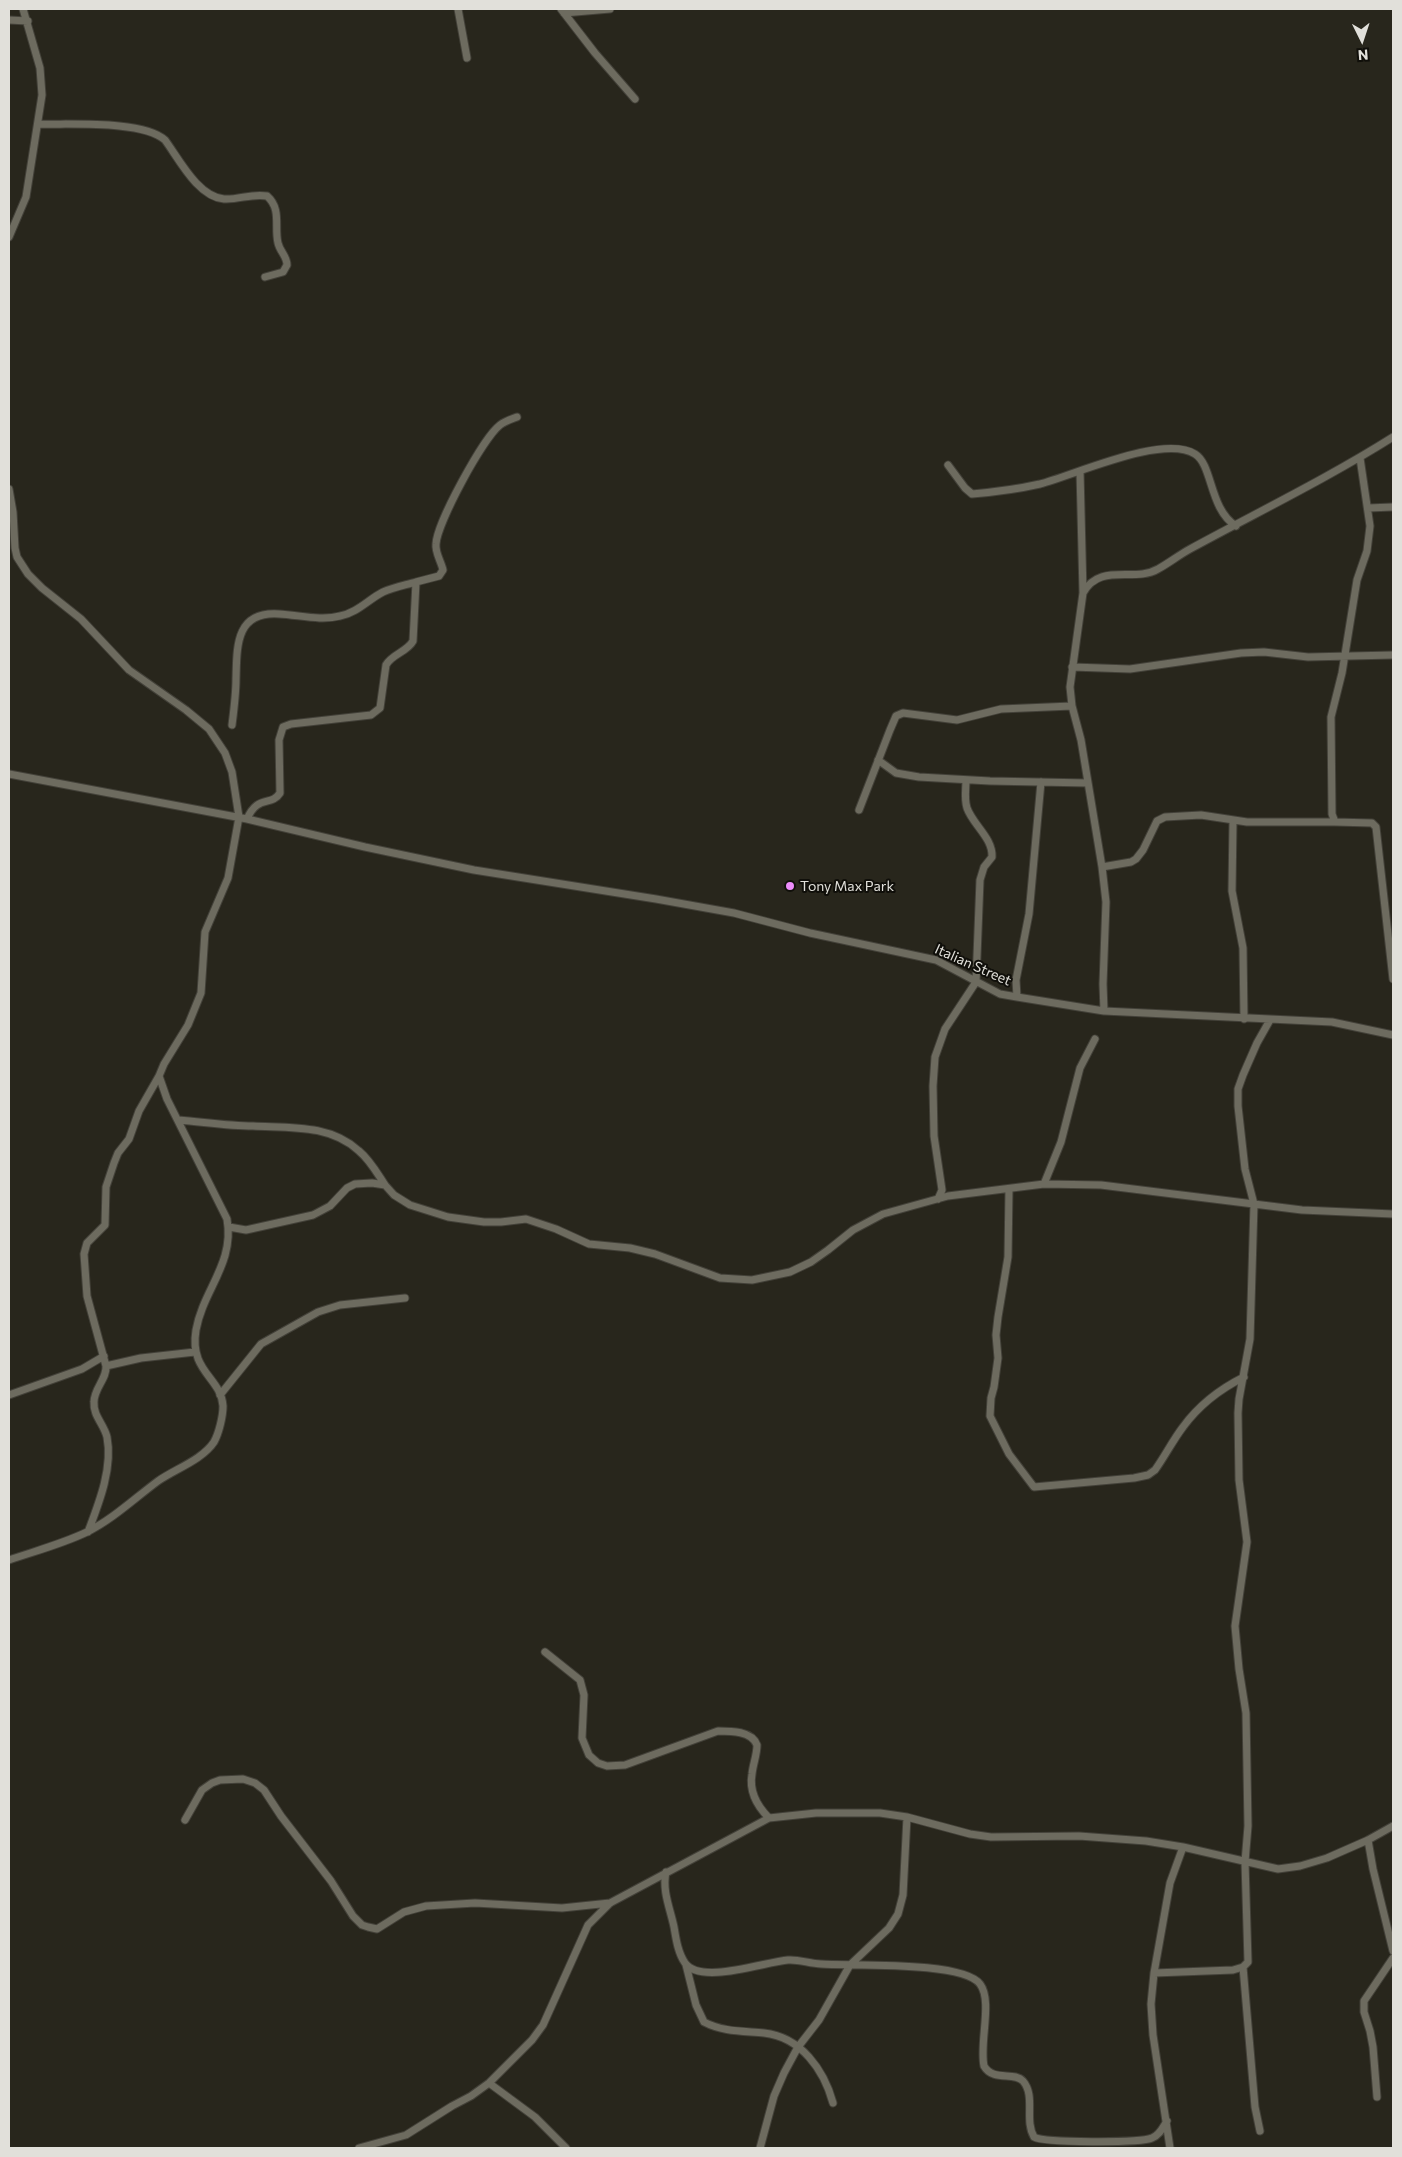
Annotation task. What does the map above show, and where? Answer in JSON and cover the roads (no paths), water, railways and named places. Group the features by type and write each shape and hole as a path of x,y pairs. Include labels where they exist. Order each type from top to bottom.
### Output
{"street":[{"path":"9,237 26,197 39,124 42,95 40,68 23,9"},
{"path":"458,9 467,58"},
{"path":"562,11 610,9"},
{"path":"562,11 635,99"},
{"path":"9,20 28,21"},
{"path":"39,124 100,125 158,133 210,196 226,199 251,195 267,196 274,205 278,243 286,256 287,265 283,272 265,277"},
{"path":"232,725 236,691 237,641 243,628 251,620 270,614 316,617 340,616 358,608 385,591 434,578 442,574 442,564 436,547 438,536 465,474 499,426 518,416"},
{"path":"1083,593 1087,586 1102,576 1151,572 1191,548 1236,526 1360,458 1393,437"},
{"path":"948,465 965,488 972,494 1017,489 1144,452 1175,449 1188,452 1201,460 1221,512 1228,521 1236,526"},
{"path":"1335,822 1332,814 1331,717 1346,656 1357,580 1369,541 1370,526 1360,458"},
{"path":"1080,471 1083,593 1070,687 1072,706 1081,740 1106,902 1104,1011"},
{"path":"9,489 13,512 15,548 23,566 42,588 81,620 128,670 186,710 208,729 225,753 232,772 239,817 228,878 205,932 202,994 188,1025 164,1064 139,1111 129,1138 118,1153 106,1188 105,1225 90,1239 84,1250 87,1296 106,1366 106,1373 95,1393 94,1407 98,1420 104,1428 108,1460 98,1503 88,1532"},
{"path":"1368,508 1393,507"},
{"path":"247,819 256,804 276,798 280,794 279,740 283,727 291,724 371,715 380,708 386,665 389,660 408,648 413,641 416,582"},
{"path":"1072,667 1130,669 1241,653 1264,652 1308,657 1393,655"},
{"path":"859,810 872,781 894,720 900,714 907,713 945,720 957,720 1001,709 1072,706"},
{"path":"878,760 896,773 901,774 966,780 1088,782"},
{"name":"Italian Street","path":"9,774 239,817 374,849 474,870 734,914 810,933 915,954 936,960 1000,994 1017,998 1104,1011 1332,1022 1393,1035"},
{"path":"938,1199 942,1190 934,1136 933,1086 935,1057 945,1029 976,982 980,880 984,868 992,857 992,851 967,808 966,780"},
{"path":"1017,998 1016,980 1028,914 1041,782"},
{"path":"1102,867 1131,862 1136,859 1143,850 1153,828 1161,818 1201,815 1233,821 1372,823 1376,827 1393,979"},
{"path":"1233,821 1232,891 1243,948 1244,1019"},
{"path":"1154,1974 1232,1970 1243,1967 1248,1962 1245,1862 1248,1826 1246,1713 1239,1669 1236,1626 1246,1542 1238,1454 1239,1399 1250,1339 1254,1204 1245,1169 1238,1089 1257,1043 1270,1020"},
{"path":"1044,1184 1061,1142 1080,1068 1095,1039"},
{"path":"9,1560 88,1532 116,1514 158,1481 206,1451 214,1442 220,1428 223,1406 220,1395 198,1362 195,1352 198,1322 224,1261 229,1241 229,1227 227,1219 168,1099 159,1076"},
{"path":"179,1120 251,1126 305,1127 340,1138 359,1150 394,1195 410,1205 448,1216 484,1222 526,1219 556,1229 589,1244 630,1248 655,1254 720,1278 752,1280 790,1272 828,1250 853,1230 884,1214 938,1199 1044,1184 1101,1186 1340,1213 1393,1214"},
{"path":"229,1227 246,1230 307,1216 330,1206 347,1188 355,1184 385,1185"},
{"path":"1009,1189 1008,1257 998,1317 996,1335 998,1358 990,1416 1009,1454 1034,1487 1134,1478 1148,1475 1155,1470 1183,1426 1199,1408 1226,1386 1244,1377"},
{"path":"220,1395 261,1344 318,1312 340,1306 405,1298"},
{"path":"106,1366 141,1358 195,1352"},
{"path":"9,1395 82,1369 104,1356"},
{"path":"545,1652 580,1680 584,1695 582,1738 589,1755 598,1763 607,1766 625,1765 718,1731 744,1734 752,1737 758,1745 752,1774 752,1784 757,1805 769,1818"},
{"path":"185,1820 202,1790 212,1783 244,1779 255,1784 264,1790 281,1816 331,1881 353,1916 362,1925 368,1927 377,1928 404,1912 426,1906 475,1903 562,1908 610,1903"},
{"path":"359,2148 406,2135 489,2083 532,2040 543,2025 588,1925 610,1903 769,1818 792,1814 859,1812 907,1817 970,1834 991,1836 1079,1836 1146,1841 1183,1847 1278,1869 1300,1866 1327,1858 1368,1840 1393,1826"},
{"path":"760,2148 774,2096 798,2047 819,2020 850,1965 889,1928 898,1914 903,1895 907,1817"},
{"path":"1368,1840 1393,1951"},
{"path":"1170,2148 1153,2035 1152,2004 1154,1974 1170,1883 1183,1847"},
{"path":"666,1872 664,1889 680,1954 686,1965 696,2006 704,2022 723,2029 774,2034 787,2039 806,2053 824,2077 833,2103"},
{"path":"1377,2097 1373,2047 1364,2012 1364,2001 1393,1958"},
{"path":"686,1965 702,1971 722,1973 767,1962 791,1960 819,1964 948,1969 975,1978 984,1991 986,1998 983,2033 984,2066 993,2074 1020,2078 1024,2082 1029,2091 1031,2133 1038,2140 1118,2141 1150,2139 1158,2135 1167,2121"},
{"path":"1243,1967 1255,2107 1260,2131"},
{"path":"489,2083 535,2117 566,2148"}],"place":[{"name":"Tony Max Park","path":"790,886"}]}
